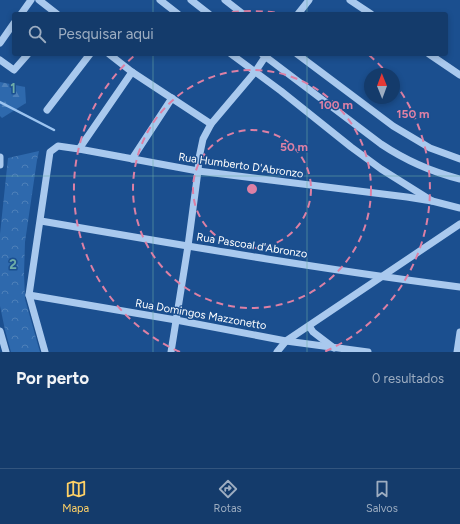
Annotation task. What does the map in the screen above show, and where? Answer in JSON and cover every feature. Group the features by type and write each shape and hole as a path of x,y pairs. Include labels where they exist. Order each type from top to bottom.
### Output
{"street":[{"path":"22,12 31,0"},
{"path":"39,0 54,12"},
{"path":"160,0 175,12"},
{"path":"191,0 206,12"},
{"path":"225,0 240,12"},
{"path":"300,12 309,0"},
{"path":"350,0 368,12"},
{"path":"0,43 12,27"},
{"path":"0,60 14,70 26,56"},
{"path":"47,110 88,56"},
{"path":"112,56 132,72 211,124"},
{"path":"234,56 282,91 351,147 381,169 432,202"},
{"path":"171,352 203,139 211,124 255,72 264,56"},
{"path":"266,56 380,144 400,156 422,166 460,179"},
{"path":"300,56 393,126 430,148 460,159"},
{"path":"432,56 460,75"},
{"path":"80,149 132,72"},
{"path":"132,159 172,98"},
{"name":"Rua Humberto D'Abronzo","path":"41,222 50,152 58,146 198,171 399,196 460,208"},
{"path":"0,157 0,165"},
{"path":"41,222 29,295 46,352"},
{"name":"Rua Pascoal d'Abronzo","path":"41,222 381,277 460,287"},
{"path":"277,352 286,341 460,224"},
{"name":"Rua Domingos Mazzonetto","path":"29,295 176,320 286,341 368,352"},
{"path":"309,326 313,332 334,348"},
{"path":"0,331 6,352"},
{"path":"457,352 460,332"}],"green space":[{"path":"0,82 25,87 26,103 2,118 0,116"},
{"path":"39,151 25,242 24,274 25,299 40,352 11,352 0,306 0,234 8,158"}],"waterway":[{"path":"0,102 54,130"}]}
